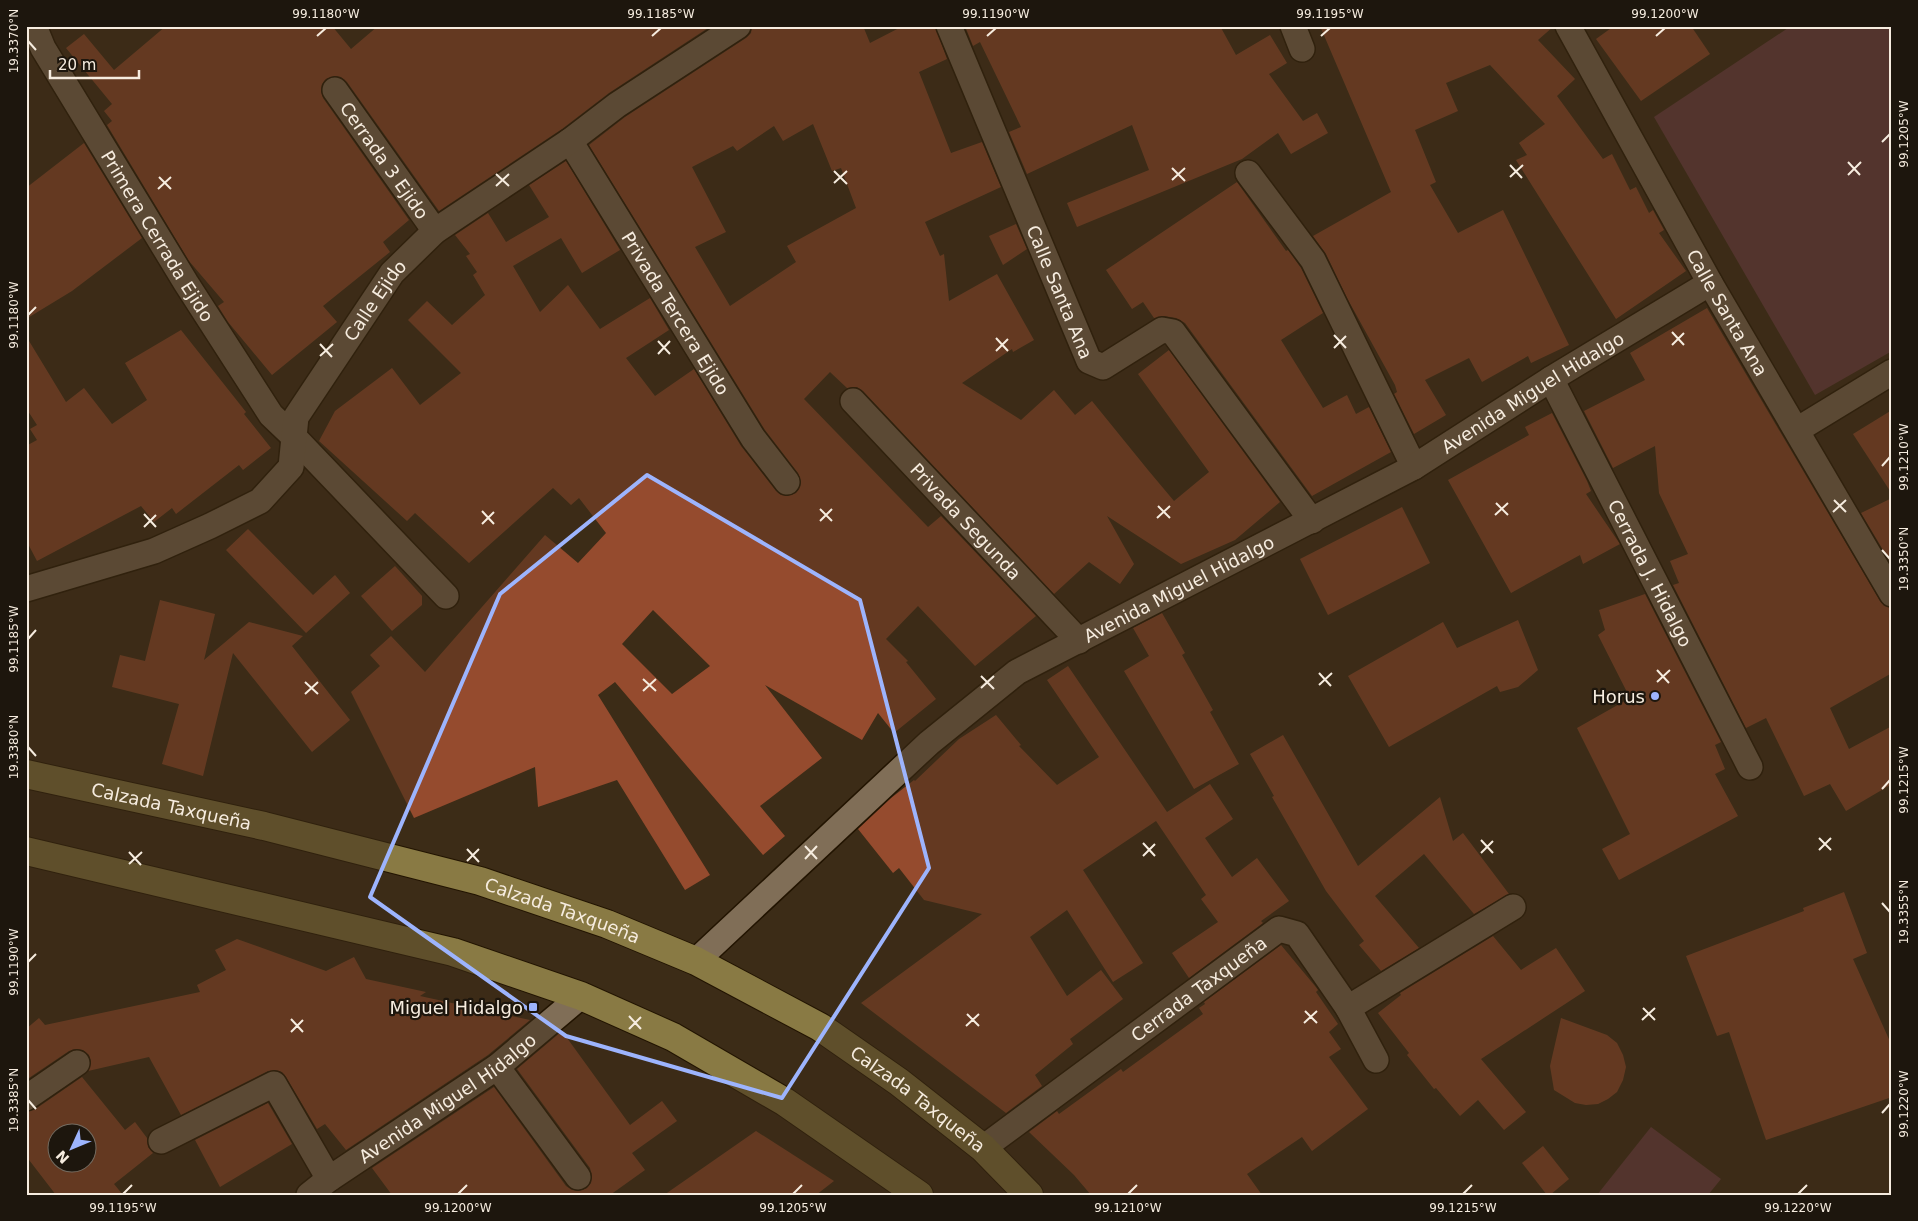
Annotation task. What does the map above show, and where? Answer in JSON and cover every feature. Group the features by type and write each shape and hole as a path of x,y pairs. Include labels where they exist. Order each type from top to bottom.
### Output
{"main road":[{"name":"Calzada Taxqueña","path":"26,774 264,826 480,881 607,924 696,961 820,1027 900,1082 983,1148 1029,1195"},
{"path":"26,851 453,952 581,996 673,1037 785,1102 919,1195"}],"street":[{"name":"Primera Cerrada Ejido","path":"34,26 44,48 186,283 271,415 446,596"},
{"name":"Calle Ejido","path":"28,586 154,551 260,501 292,467 296,417 392,272 435,231 570,141 617,105 738,26"},
{"name":"Calle Santa Ana","path":"949,26 1089,361 1102,367 1162,330 1173,332 1312,522"},
{"name":"Calle Santa Ana","path":"1568,26 1710,284 1892,594"},
{"name":"Cerrada 3 Ejido","path":"335,90 435,231"},
{"name":"Privada Tercera Ejido","path":"570,141 753,438 787,482"},
{"path":"1248,173 1312,260 1414,467"},
{"name":"Avenida Miguel Hidalgo","path":"696,961 929,743 1017,672 1312,522 1414,467 1551,379 1710,284"},
{"path":"1797,430 1892,372"},
{"name":"Cerrada J. Hidalgo","path":"1551,379 1750,767"},
{"name":"Privada Segunda","path":"853,400 1080,641"},
{"path":"1348,1008 1514,906"},
{"name":"Cerrada Taxqueña","path":"983,1148 1279,930 1297,934 1348,1008 1376,1060"},
{"name":"Avenida Miguel Hidalgo","path":"309,1195 329,1179 497,1067 581,996"},
{"path":"26,1098 77,1063"},
{"path":"497,1067 578,1177"},
{"path":"161,1141 274,1084 329,1179"}],"highlighted area":[{"path":"647,475 860,600 929,868 782,1098 566,1036 370,897 500,594"}],"shaded area":[{"path":"1791,26 1892,26 1892,351 1815,395 1654,117"},
{"path":"1651,1127 1721,1179 1708,1195 1597,1195"}],"building":[{"path":"166,26 332,26 351,49 378,26 711,26 609,93 562,129 439,211 347,82 341,77 334,76 326,79 322,84 323,98 409,220 383,242 390,252 323,306 337,322 272,375 228,322 218,306 224,302 189,261 107,125 112,121 104,111 112,104 66,48 84,34 114,70"},
{"path":"752,26 863,26 870,43 903,26 935,26 947,59 919,72 951,153 982,142 1001,187 925,222 940,256 944,254 949,301 997,274 1034,340 1013,352 1012,349 962,383 1021,420 1054,390 1075,415 1092,401 1174,501 1209,472 1138,374 1169,350 1280,502 1235,540 1181,564 1107,516 1134,564 1120,584 1089,562 1054,594 863,391 857,387 847,388 830,372 804,399 928,527 941,516 1036,616 975,666 918,606 886,639 908,661 906,662 936,699 894,733 878,713 862,740 765,685 822,758 760,806 785,836 763,855 615,682 598,695 710,875 685,890 617,780 538,807 535,767 414,818 351,692 380,666 370,655 391,636 425,672 545,535 578,563 606,533 579,498 571,505 553,488 469,563 415,513 407,521 319,441 335,411 392,368 420,405 461,373 408,320 427,301 452,325 485,295 473,275 477,272 466,256 470,254 455,235 488,213 506,242 549,217 529,185 566,161 620,250 582,273 561,238 513,266 540,312 568,285 600,329 650,298 669,330 626,358 655,396 694,369 741,446 776,491 781,495 788,496 796,493 801,481 798,473 765,430 589,145 625,117 751,33","holes":["813,124 832,171 841,168 856,208 787,246 796,262 730,306 695,247 726,232 692,167 733,146 737,151 774,126 783,141","653,610 710,666 672,694 622,644"]},
{"path":"965,26 1220,26 1236,55 1270,35 1287,63 1269,74 1303,121 1317,113 1328,133 1291,154 1278,133 1242,159 1077,227 1067,203 1149,170 1132,125 1027,174 1009,132 1021,127 980,42 973,46"},
{"path":"1320,26 1554,26 1538,40 1575,79 1557,96 1603,159 1612,154 1630,190 1636,187 1649,213 1653,210 1664,230 1659,233 1686,271 1616,319 1516,160 1527,155 1519,143 1545,124 1490,65 1446,83 1458,111 1415,130 1436,182 1430,185 1458,233 1503,210 1569,345 1531,363 1528,356 1482,382 1469,358 1425,380 1446,415 1414,434 1394,394 1397,392 1395,385 1347,298 1326,254 1313,236 1391,192"},
{"path":"1614,26 1691,26 1710,54 1641,101 1596,39"},
{"path":"84,143 142,238 72,291 26,319 26,188"},
{"path":"1237,182 1286,251 1288,250 1301,268 1323,313 1281,340 1323,408 1347,395 1356,414 1369,407 1391,452 1312,496 1185,323 1176,318 1164,316 1154,318 1143,302 1132,309 1106,270"},
{"path":"1016,224 1027,249 1003,265 989,236"},
{"path":"1707,308 1880,601 1884,606 1892,608 1892,673 1830,708 1849,749 1892,726 1892,784 1846,811 1830,784 1804,796 1766,718 1746,728 1673,585 1679,583 1670,561 1688,554 1659,493 1655,446 1613,468 1584,411 1645,380 1630,353"},
{"path":"181,330 246,412 244,414 271,448 243,470 239,465 176,514 172,508 154,522 141,506 37,561 26,540 26,446 37,440 30,429 37,425 26,408 26,336 66,402 84,388 112,424 147,400 125,363"},
{"path":"1892,410 1892,494 1853,434"},
{"path":"1552,413 1587,481 1591,491 1586,494 1620,544 1583,564 1580,555 1511,593 1448,480 1529,435 1525,427"},
{"path":"1892,498 1892,565 1861,513"},
{"path":"1402,507 1430,563 1328,615 1300,559"},
{"path":"248,529 313,595 335,575 350,593 306,633 226,550"},
{"path":"395,566 422,596 422,605 392,631 361,596"},
{"path":"1645,594 1721,742 1715,745 1725,769 1715,774 1738,816 1619,880 1602,849 1630,834 1577,728 1630,698 1598,635 1605,630 1599,610"},
{"path":"160,600 215,614 204,660 249,622 303,636 292,646 350,720 312,752 233,653 203,776 162,764 179,704 112,687 120,655 145,661"},
{"path":"1162,613 1185,653 1182,655 1213,710 1210,712 1239,764 1194,789 1124,671 1149,656 1133,628"},
{"path":"1518,620 1538,670 1518,687 1500,692 1497,686 1389,747 1348,676 1443,622 1457,648"},
{"path":"1068,666 1167,812 1210,784 1233,819 1205,838 1232,877 1257,858 1289,901 1261,921 1263,923 1189,978 1172,953 1218,922 1201,899 1206,895 1156,821 1083,870 1143,963 1113,982 1067,910 1030,937 1067,996 1101,970 1123,999 1070,1039 1073,1044 1035,1075 1042,1086 1006,1113 861,1003 982,914 924,900 899,868 893,873 858,829 891,798 915,781 959,739 996,715 1021,745 1019,746 1057,785 1099,757 1047,680"},
{"path":"1283,735 1358,866 1440,797 1453,841 1463,833 1509,894 1474,914 1424,854 1375,896 1419,948 1381,971 1359,945 1364,941 1326,891 1272,797 1274,796 1250,754"},
{"path":"1844,892 1867,953 1853,959 1892,1046 1892,1097 1766,1140 1729,1032 1717,1036 1686,956 1804,911 1803,908"},
{"path":"1493,936 1521,970 1556,948 1585,991 1481,1059 1526,1112 1504,1130 1478,1100 1460,1116 1436,1088 1434,1089 1407,1055 1409,1053 1378,1013 1401,995 1400,993"},
{"path":"237,939 326,971 354,957 366,979 426,992 420,996 530,1020 488,1055 346,1150 325,1124 317,1129 286,1077 282,1072 275,1070 268,1071 181,1115 149,1057 88,1071 91,1062 89,1055 83,1050 75,1049 69,1051 26,1080 26,1029 39,1018 45,1025 200,992 197,985 226,970 215,950"},
{"path":"1281,945 1318,990 1316,992 1338,1024 1329,1032 1341,1049 1329,1057 1368,1109 1312,1151 1302,1137 1247,1174 1262,1195 1091,1195 1074,1175 1029,1132 1057,1111 1059,1114 1121,1069 1123,1072 1203,1014 1199,1008 1205,1004 1204,1002"},
{"path":"1561,1018 1607,1035 1617,1043 1626,1067 1623,1080 1617,1092 1608,1099 1598,1104 1586,1105 1575,1103 1554,1090 1550,1066"},
{"path":"562,1031 630,1125 662,1101 677,1121 632,1153 645,1170 610,1195 392,1195 372,1168 494,1087 566,1186 572,1190 579,1191 587,1188 591,1183 590,1168 517,1069"},
{"path":"82,1077 125,1130 135,1122 147,1138 148,1147 153,1153 114,1184 123,1195 56,1195 26,1156 26,1112 34,1110"},
{"path":"268,1103 292,1144 220,1187 195,1140"},
{"path":"756,1131 834,1181 816,1195 664,1195"},
{"path":"1543,1146 1569,1179 1550,1195 1547,1195 1522,1163"}],"place":[{"name":"Horus","path":"1655,696"},
{"name":"Miguel Hidalgo","path":"533,1007"}]}
